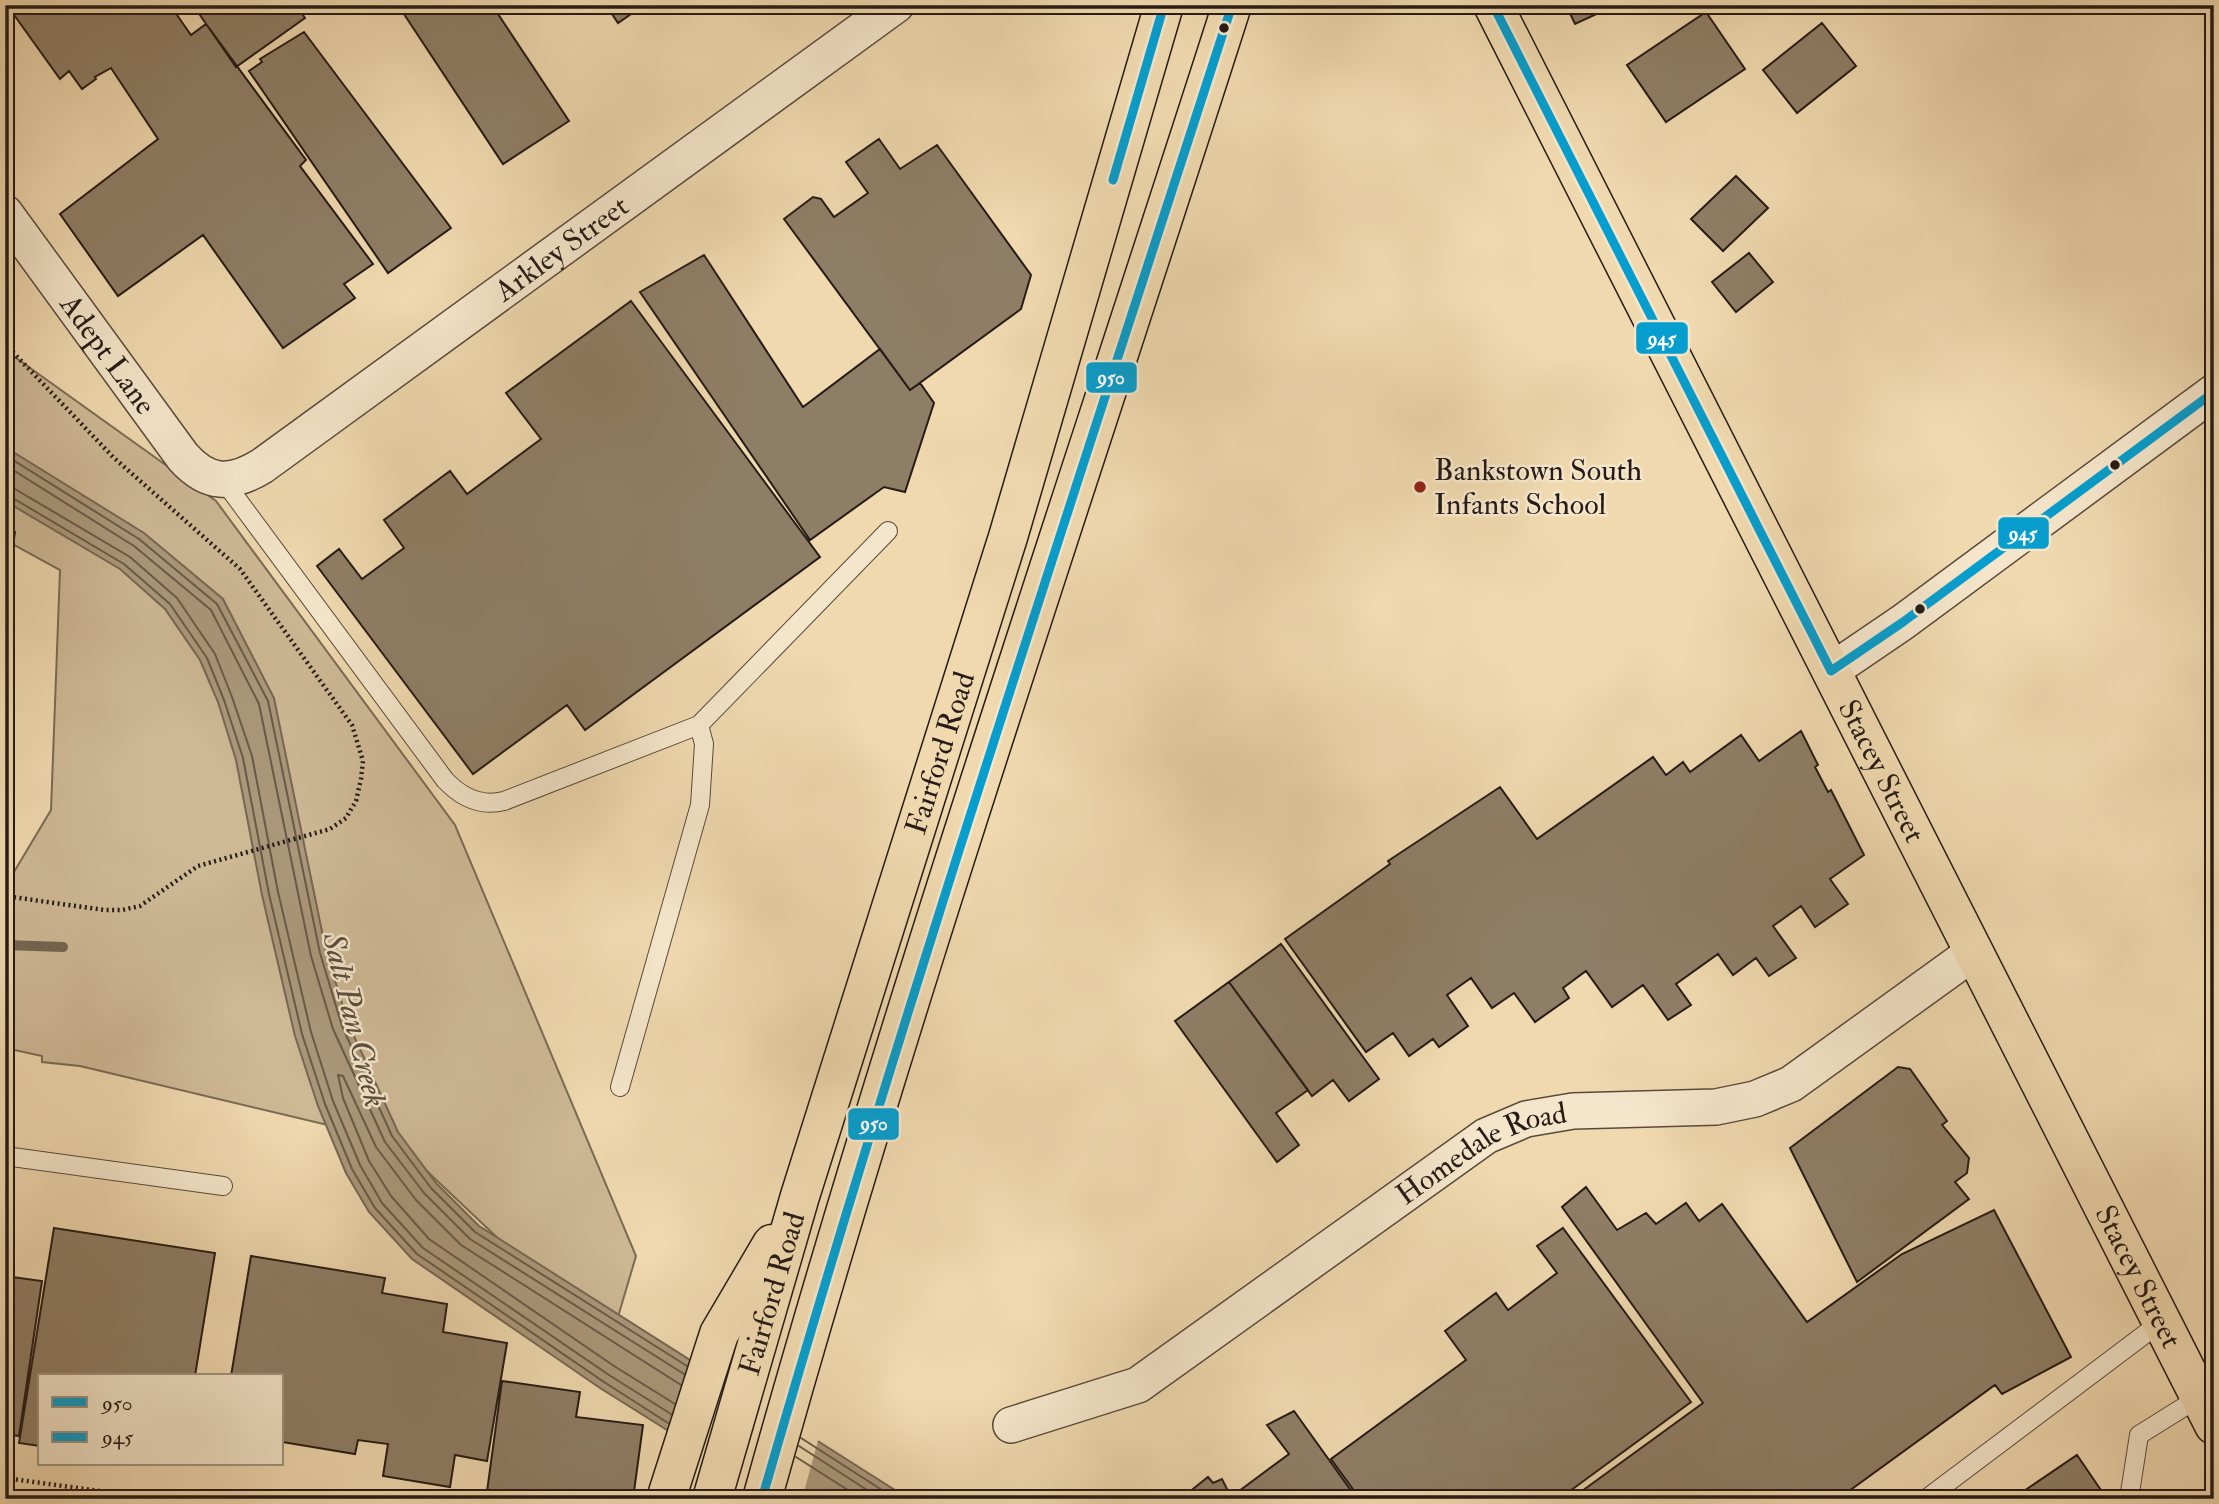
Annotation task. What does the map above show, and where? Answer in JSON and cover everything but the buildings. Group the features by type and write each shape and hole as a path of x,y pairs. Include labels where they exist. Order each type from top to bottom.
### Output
{"highway":[{"name":"Fairford Road","path":"712,1499 800,1196 1008,537 1164,5"},
{"name":"Fairford Road","path":"762,1499 932,933 1232,5"},
{"name":"Stacey Street","path":"1493,5 2161,1322 2209,1404"},
{"path":"666,1499 719,1334 800,1196"}],"street":[{"name":"Arkley Street","path":"223,480 236,479 262,466 896,5"},
{"name":"Adept Lane","path":"5,213 183,457 194,469 209,477 223,480"},
{"path":"1831,671 1903,622 2214,392"},
{"name":"Homedale Road","path":"1011,1425 1138,1385 1486,1136 1526,1119 1573,1111 1716,1107 1755,1099 1791,1084 1974,952"}],"lane":[{"path":"223,480 445,780 455,791 491,804 699,725 888,531"},
{"path":"620,1087 700,805 704,744 699,725"},
{"path":"5,1156 223,1186"},
{"path":"1926,1499 2161,1322"},
{"path":"2129,1499 2139,1435 2209,1404"}],"path":[{"path":"5,344 113,457 240,569 352,725 363,761 356,801 346,818 330,829 198,866 140,906 122,911 104,911 5,895"},
{"path":"5,1478 158,1499"}],"shaded area":[{"path":"5,350 216,501 455,825 636,1256 610,1344 395,1141 80,1066 42,1062 42,1056 5,1048 5,887 51,810 60,570 5,540"}],"water":[{"path":"5,447 144,533 223,599 274,698 326,951 348,1023 398,1132 436,1183 479,1226 909,1499 777,1499 600,1388 412,1259 369,1212 346,1173 318,1106 295,1036 262,895 236,760 218,702 200,660 165,609 120,569 5,501"}],"pier":[{"path":"694,1358 819,1437 802,1499 770,1499 672,1437"}],"waterway":[{"path":"5,945 63,947"}],"transit line":[{"name":"950","path":"1113,180 1164,5"},
{"name":"950","path":"762,1499 932,937 1232,5"},
{"name":"945","path":"1493,5 1831,671"},
{"name":"945","path":"1831,671 1903,622 2214,392"}],"place":[{"name":"Bankstown South Infants School","path":"1420,487"}],"water label":[{"name":"Salt Pan Creek","path":"354,1020"}]}
